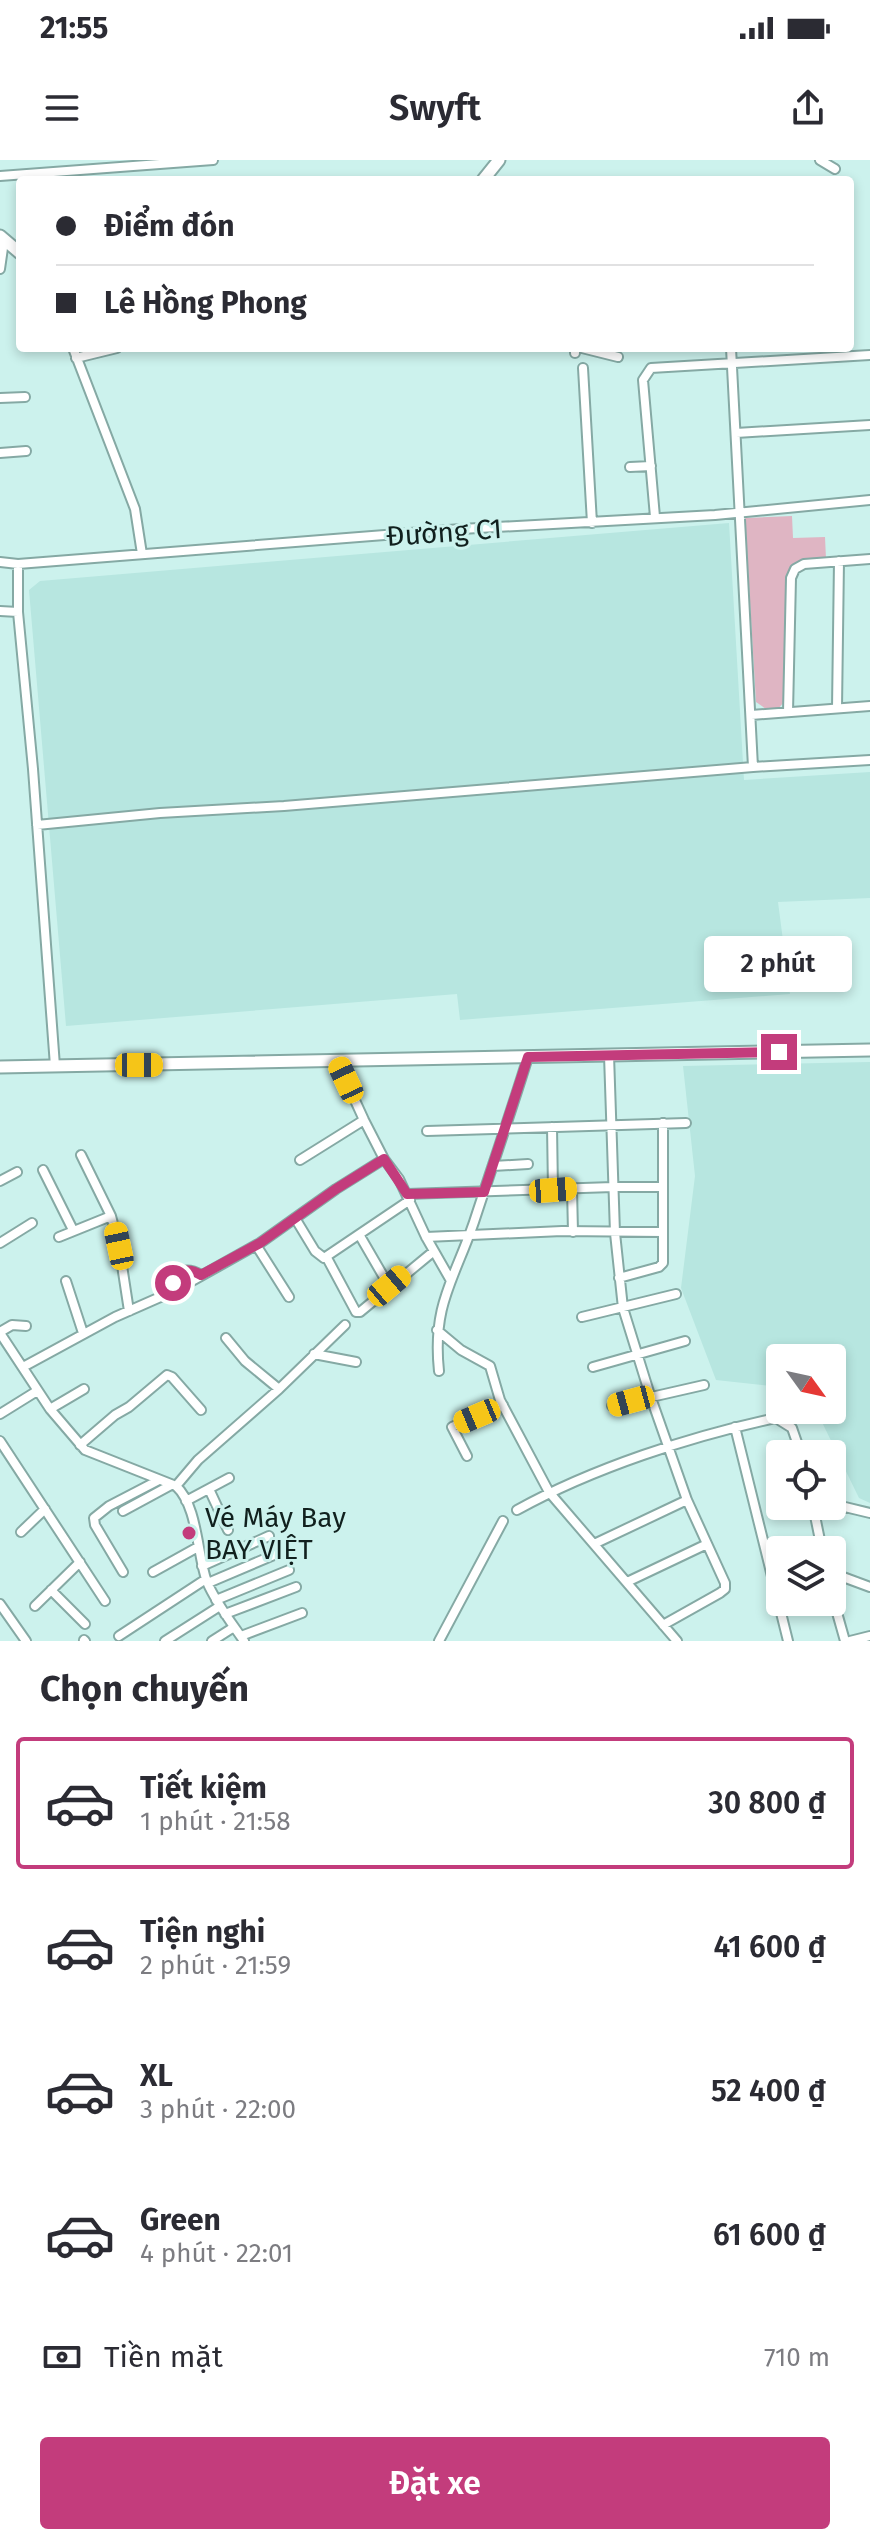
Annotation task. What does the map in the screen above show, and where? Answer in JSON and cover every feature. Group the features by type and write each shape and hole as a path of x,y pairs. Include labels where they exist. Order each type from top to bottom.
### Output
{"main road":[{"path":"486,176 499,160"},
{"path":"0,1067 870,1050"}],"street":[{"path":"0,176 213,160"},
{"path":"820,160 835,169"},
{"path":"0,269 2,238"},
{"path":"74,352 135,509 142,554"},
{"path":"76,358 101,352"},
{"path":"589,352 618,357"},
{"path":"731,352 753,767"},
{"path":"655,517 643,380 651,368 870,355"},
{"path":"583,368 592,523"},
{"path":"0,398 25,397"},
{"path":"736,433 870,425"},
{"path":"0,453 26,451"},
{"path":"630,467 651,466"},
{"name":"Đường C1","path":"0,562 18,564 461,529 739,513 870,500"},
{"path":"788,712 791,578 795,569 804,564 870,559"},
{"path":"837,708 839,561"},
{"path":"18,564 18,612 55,1066"},
{"path":"0,611 18,612"},
{"path":"751,715 870,706"},
{"path":"37,825 870,760"},
{"path":"609,1055 615,1233 623,1308 687,1500 725,1583 725,1589 663,1625"},
{"path":"439,1371 437,1330 450,1279 470,1234 528,1057"},
{"path":"337,1061 384,1159 408,1197 450,1279"},
{"path":"300,1160 364,1120"},
{"path":"619,1278 661,1265 663,1260 663,1123"},
{"path":"427,1131 686,1123"},
{"path":"552,1127 553,1190"},
{"path":"81,1155 111,1216 129,1311"},
{"path":"23,1367 83,1333 174,1291 256,1245 384,1159"},
{"path":"493,1166 528,1164"},
{"path":"43,1170 73,1230"},
{"path":"0,1181 17,1172"},
{"path":"327,1258 408,1197 662,1187"},
{"path":"572,1189 573,1232"},
{"path":"59,1237 111,1216"},
{"path":"295,1218 319,1256 327,1258 356,1312 361,1312 434,1251"},
{"path":"0,1243 32,1223"},
{"path":"426,1237 663,1232"},
{"path":"360,1236 389,1286"},
{"path":"256,1245 289,1297"},
{"path":"66,1281 83,1333"},
{"path":"582,1317 676,1294"},
{"path":"26,1326 12,1325 0,1333 37,1391 80,1445 103,1459 174,1486 183,1493 207,1581 243,1638 302,1613"},
{"path":"123,1511 174,1486 198,1460 279,1389 345,1325"},
{"path":"437,1330 468,1355 490,1366 503,1405 549,1492 677,1641"},
{"path":"226,1338 245,1361 279,1389"},
{"path":"593,1367 685,1341"},
{"path":"314,1354 356,1362"},
{"path":"80,1445 166,1376 172,1377 201,1410"},
{"path":"612,1406 704,1385"},
{"path":"50,1409 84,1389"},
{"path":"0,1414 37,1391"},
{"path":"467,1456 452,1427 503,1405"},
{"path":"517,1510 549,1492 669,1447 735,1427 776,1418 792,1428 796,1440"},
{"path":"735,1427 788,1641"},
{"path":"0,1441 105,1601"},
{"path":"186,1501 229,1478"},
{"path":"123,1572 95,1525 94,1518 109,1506 159,1480"},
{"path":"209,1489 228,1530"},
{"path":"594,1544 687,1500"},
{"path":"846,1507 870,1513"},
{"path":"21,1532 45,1509"},
{"path":"439,1641 503,1521"},
{"path":"202,1566 269,1536"},
{"path":"627,1582 707,1544"},
{"path":"153,1572 198,1547"},
{"path":"119,1636 207,1581 281,1552"},
{"path":"35,1606 80,1562"},
{"path":"165,1641 221,1606 289,1570"},
{"path":"846,1578 870,1587"},
{"path":"221,1606 296,1587"},
{"path":"51,1590 85,1624"},
{"path":"0,1604 26,1641"},
{"path":"839,1616 847,1641 870,1636"},
{"path":"212,1641 234,1627"}],"shaded area":[{"path":"792,516 793,538 825,537 826,559 798,563 786,578 784,702 778,709 766,709 756,702 745,518"},
{"path":"729,523 744,780 870,772 870,898 778,902 790,994 460,1020 457,994 66,1026 29,590 40,581"},
{"path":"870,1062 870,1503 859,1498 846,1471 846,1440 831,1440 823,1424 846,1424 846,1344 766,1344 766,1385 716,1380 681,1288 695,1176 683,1066"}],"place":[{"name":"Vé Máy Bay BAY VIỆT","path":"189,1533"}],"route":[{"path":"173,1283 180,1272 192,1270 201,1275 260,1243 384,1159 407,1194 484,1192 528,1057 779,1052"}]}
